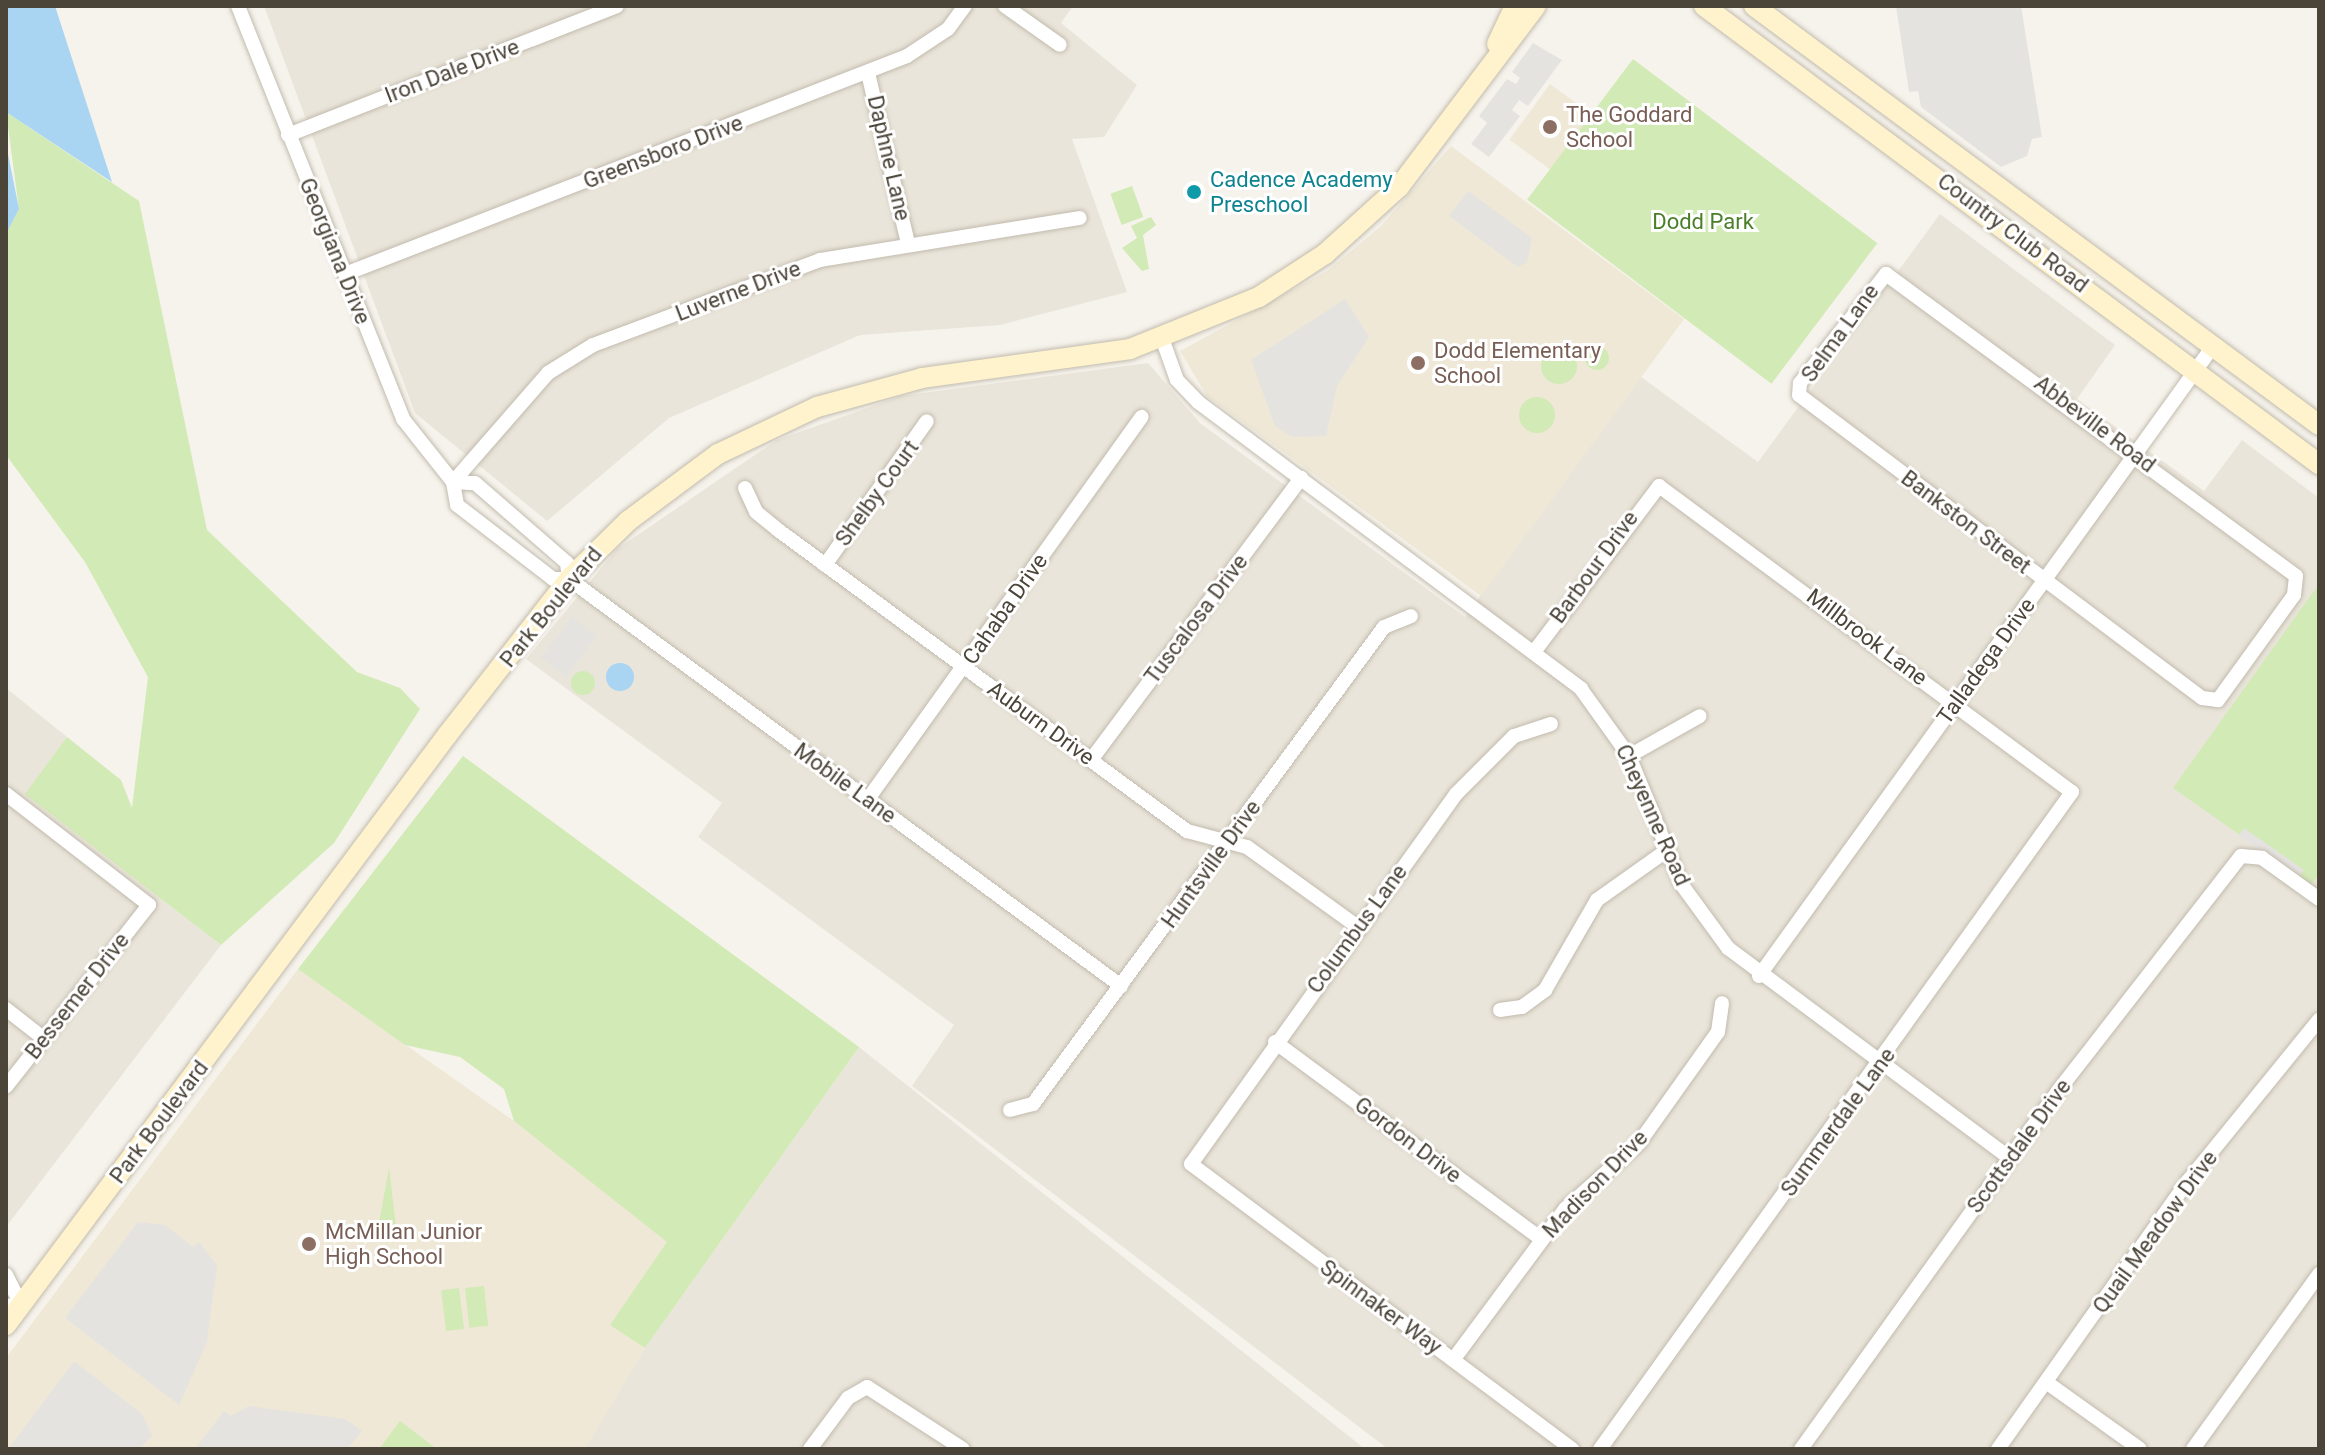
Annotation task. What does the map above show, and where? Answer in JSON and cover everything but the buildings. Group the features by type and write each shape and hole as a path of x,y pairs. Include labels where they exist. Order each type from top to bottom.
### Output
{"main road":[{"name":"Park Boulevard","path":"1472,94 1515,6"},
{"name":"Park Boulevard","path":"6,1325 13,1305 569,579 695,470 817,407 922,378 1073,361 1163,341 1259,297 1336,245 1414,171 1536,6"},
{"name":"Country Club Road","path":"1704,6 2319,464"},
{"name":"Country Club Road","path":"1754,6 2319,425"},
{"path":"1845,110 1863,86"}],"street":[{"name":"Georgiana Drive","path":"238,6 403,419 453,482 457,505 553,579 569,579"},
{"name":"Iron Dale Drive","path":"288,135 617,6"},
{"name":"Greensboro Drive","path":"345,274 868,73 948,29 965,6"},
{"path":"1005,6 1060,45"},
{"name":"Daphne Lane","path":"868,73 908,243"},
{"name":"Luverne Drive","path":"453,482 548,373 593,345 820,260 908,243 1080,218"},
{"name":"Selma Lane","path":"1799,395 1800,383 1886,274"},
{"name":"Abbeville Road","path":"1886,274 2135,454 2299,582 2213,702"},
{"name":"Cheyenne Road","path":"1163,341 1186,391 1581,689 1629,756 1666,851 1703,919 1759,976 2010,1158"},
{"name":"Talladega Drive","path":"1759,976 2214,345"},
{"name":"Bankston Street","path":"1799,395 2213,702"},
{"name":"Cahaba Drive","path":"868,799 1141,417"},
{"name":"Shelby Court","path":"825,565 927,421"},
{"name":"Tuscalosa Drive","path":"1091,760 1301,478"},
{"path":"453,482 475,483 567,563 569,579"},
{"name":"Barbour Drive","path":"1534,652 1659,486"},
{"name":"Millbrook Lane","path":"1659,486 1956,703 2072,792"},
{"name":"Auburn Drive","path":"745,488 756,512 1187,831 1247,847 1358,927"},
{"name":"Mobile Lane","path":"569,579 1121,986"},
{"name":"Huntsville Drive","path":"1010,1110 1033,1104 1384,627 1411,616"},
{"path":"1629,756 1700,716"},
{"name":"Columbus Lane","path":"1191,1164 1358,927 1482,766 1514,736 1551,724"},
{"name":"Summerdale Lane","path":"1600,1449 1880,1065 2072,792"},
{"name":"Bessemer Drive","path":"6,794 149,905 6,1087"},
{"path":"1500,1010 1522,1007 1545,990 1597,900 1666,851"},
{"name":"Scottsdale Drive","path":"1801,1449 2010,1158 2248,853 2319,899"},
{"name":"Madison Drive","path":"1453,1360 1541,1239 1639,1143 1718,1032 1722,1003"},
{"path":"6,1009 43,1038"},
{"name":"Quail Meadow Drive","path":"1998,1449 2188,1181 2314,1039 2319,1020"},
{"name":"Gordon Drive","path":"1275,1042 1541,1239"},
{"name":"Spinnaker Way","path":"1191,1164 1572,1449"},
{"path":"2193,1449 2319,1274"},
{"path":"6,1275 13,1305"},
{"path":"2046,1382 2140,1449"},
{"path":"810,1449 848,1398 867,1387 889,1394 963,1449"}],"shaded area":[{"path":"264,6 1073,6 1061,23 1137,85 1104,137 1072,139 1127,292 1000,325 860,335 669,418 547,521 415,413"},
{"path":"1896,6 2021,6 2042,137 2032,139 2027,156 2001,167 1921,107 1918,91 1909,92"},
{"path":"1533,43 1562,60 1528,106 1519,100 1512,110 1520,116 1489,157 1471,144 1487,123 1479,116 1507,79 1516,84 1520,78 1512,72"},
{"name":"The Goddard School","path":"1550,84 1591,114 1551,170 1509,140"},
{"name":"Dodd Elementary School","path":"1451,146 1684,319 1481,596 1207,396 1180,351 1327,271 1380,227"},
{"path":"1468,191 1532,238 1527,262 1518,267 1449,216"},
{"path":"1940,214 2115,345 2077,399 2204,491 2242,440 2319,498 2319,1449 1388,1449 912,1086 954,1025 698,837 722,803 526,659 617,549 777,440 901,396 1148,363 1200,423 1465,617 1641,377 1758,462"},
{"path":"1345,299 1369,337 1337,386 1326,436 1292,437 1275,426 1251,360"},
{"path":"572,617 597,636 566,676 541,658"},
{"path":"6,688 67,737 26,794 221,945 6,1227"},
{"path":"2244,828 2304,870 2299,877 2239,835"},
{"path":"298,969 514,1121 668,1242 611,1324 645,1348 585,1449 6,1449 6,1358"},
{"path":"859,1047 1365,1449 584,1449 645,1348"},
{"path":"138,1222 165,1225 193,1247 199,1242 217,1265 207,1342 179,1405 65,1318"},
{"path":"74,1361 142,1414 152,1436 139,1449 8,1449"},
{"path":"249,1406 345,1419 362,1431 347,1449 195,1449 224,1411 231,1416"}],"green space":[{"name":"Dodd Park","path":"1633,59 1877,243 1771,384 1527,200"},
{"path":"6,112 139,201 207,530 357,672 400,688 420,709 334,843 221,945 25,794 67,737 121,780 132,808 148,677 85,562 6,455 6,234 19,209"},
{"path":"1132,186 1143,217 1122,225 1110,194"},
{"path":"1151,217 1156,225 1143,235 1149,269 1142,271 1122,248 1137,238 1131,226"},
{"path":"1597,346 1606,349 1609,358 1606,367 1597,370 1588,367 1585,358 1588,349"},
{"path":"1559,348 1571,354 1577,366 1571,378 1559,384 1547,378 1541,366 1547,354"},
{"path":"1537,397 1550,402 1555,415 1550,428 1537,433 1524,428 1519,415 1524,402"},
{"path":"2319,584 2319,874 2311,885 2173,788"},
{"path":"583,671 591,675 595,683 591,691 583,695 575,691 571,683 575,675"},
{"path":"463,756 859,1047 645,1348 610,1325 667,1242 514,1121 504,1089 460,1057 405,1045 298,969"},
{"path":"389,1168 397,1235 387,1243 377,1234"},
{"path":"484,1286 488,1326 469,1328 465,1288"},
{"path":"459,1288 464,1329 446,1331 441,1290"},
{"path":"400,1421 437,1449 379,1449"}],"water":[{"path":"6,6 55,6 112,182 6,112"},
{"path":"6,144 19,209 6,234"},
{"path":"620,663 630,667 634,677 630,687 620,691 610,687 606,677 610,667"}],"place":[{"name":"The Goddard School","path":"1550,127"},
{"name":"Cadence Academy Preschool","path":"1194,192"},
{"name":"Dodd Elementary School","path":"1418,363"},
{"name":"McMillan Junior High School","path":"309,1244"}]}
